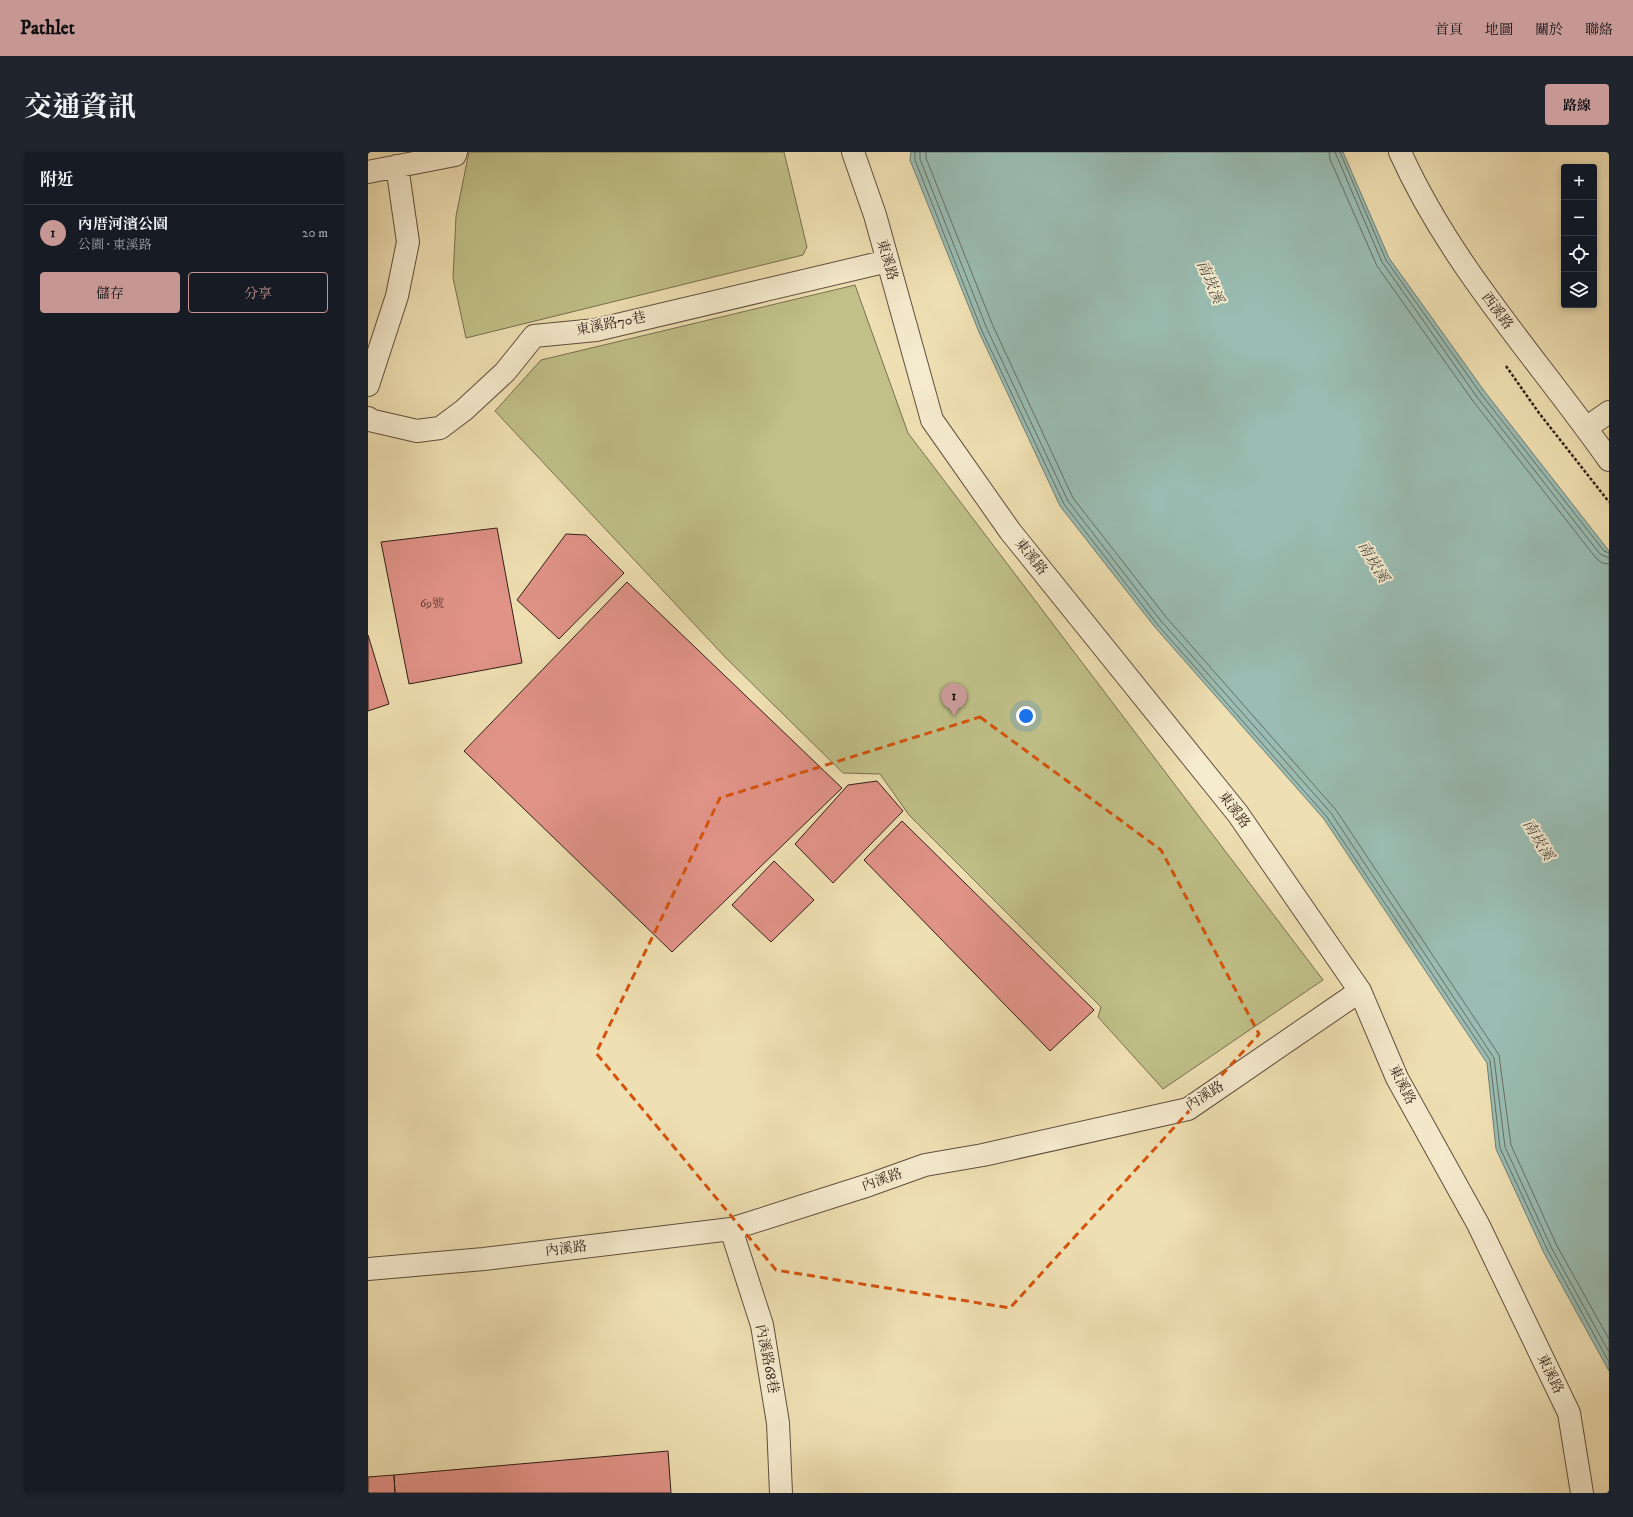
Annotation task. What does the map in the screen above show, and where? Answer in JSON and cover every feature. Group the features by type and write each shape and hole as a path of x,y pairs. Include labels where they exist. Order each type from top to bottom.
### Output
{"street":[{"path":"368,172 455,155 456,152"},
{"name":"東溪路","path":"853,152 875,215 932,420 1010,531 1238,814 1360,991 1397,1078 1478,1224 1569,1413 1582,1493"},
{"name":"西溪路","path":"1400,152 1413,181 1477,284 1609,460"},
{"path":"368,385 397,296 408,242 397,166"},
{"name":"東溪路70巷","path":"368,418 369,420 417,431 440,428 464,410 504,372 534,336 596,330 888,261"},
{"path":"1586,428 1609,412"},
{"name":"內溪路","path":"368,1269 484,1259 731,1229 869,1185 925,1165 983,1155 1188,1110 1360,991"},
{"name":"內溪路68巷","path":"731,1229 762,1325 778,1423 781,1493"}],"highlighted area":[{"path":"980,717 1161,850 1259,1034 1010,1308 776,1270 596,1053 720,798"}],"green space":[{"path":"469,152 784,152 807,247 803,255 466,338 453,278 456,216"},
{"path":"855,285 908,433 1323,980 1163,1089 1098,1017 1101,1007 909,815 880,774 843,773 726,658 495,411 541,360"}],"water":[{"name":"南崁溪","path":"911,152 1343,152 1389,258 1485,392 1609,551 1609,1371 1544,1253 1496,1149 1487,1063 1324,819 1154,626 1060,506 979,332 910,160"}],"building":[{"path":"497,528 522,663 409,684 381,542"},
{"path":"566,534 586,535 624,573 559,639 517,600"},
{"path":"627,582 842,788 672,952 464,751"},
{"path":"368,635 389,704 368,711"},
{"path":"877,781 903,811 833,883 795,844 848,785"},
{"path":"902,821 1094,1010 1050,1051 864,860"},
{"path":"774,861 814,900 771,942 732,905"},
{"path":"668,1451 671,1493 395,1493 394,1475"},
{"path":"394,1475 395,1493 368,1493 368,1477"}],"place":[{"name":"內厝河濱公園","path":"954,716"}]}
